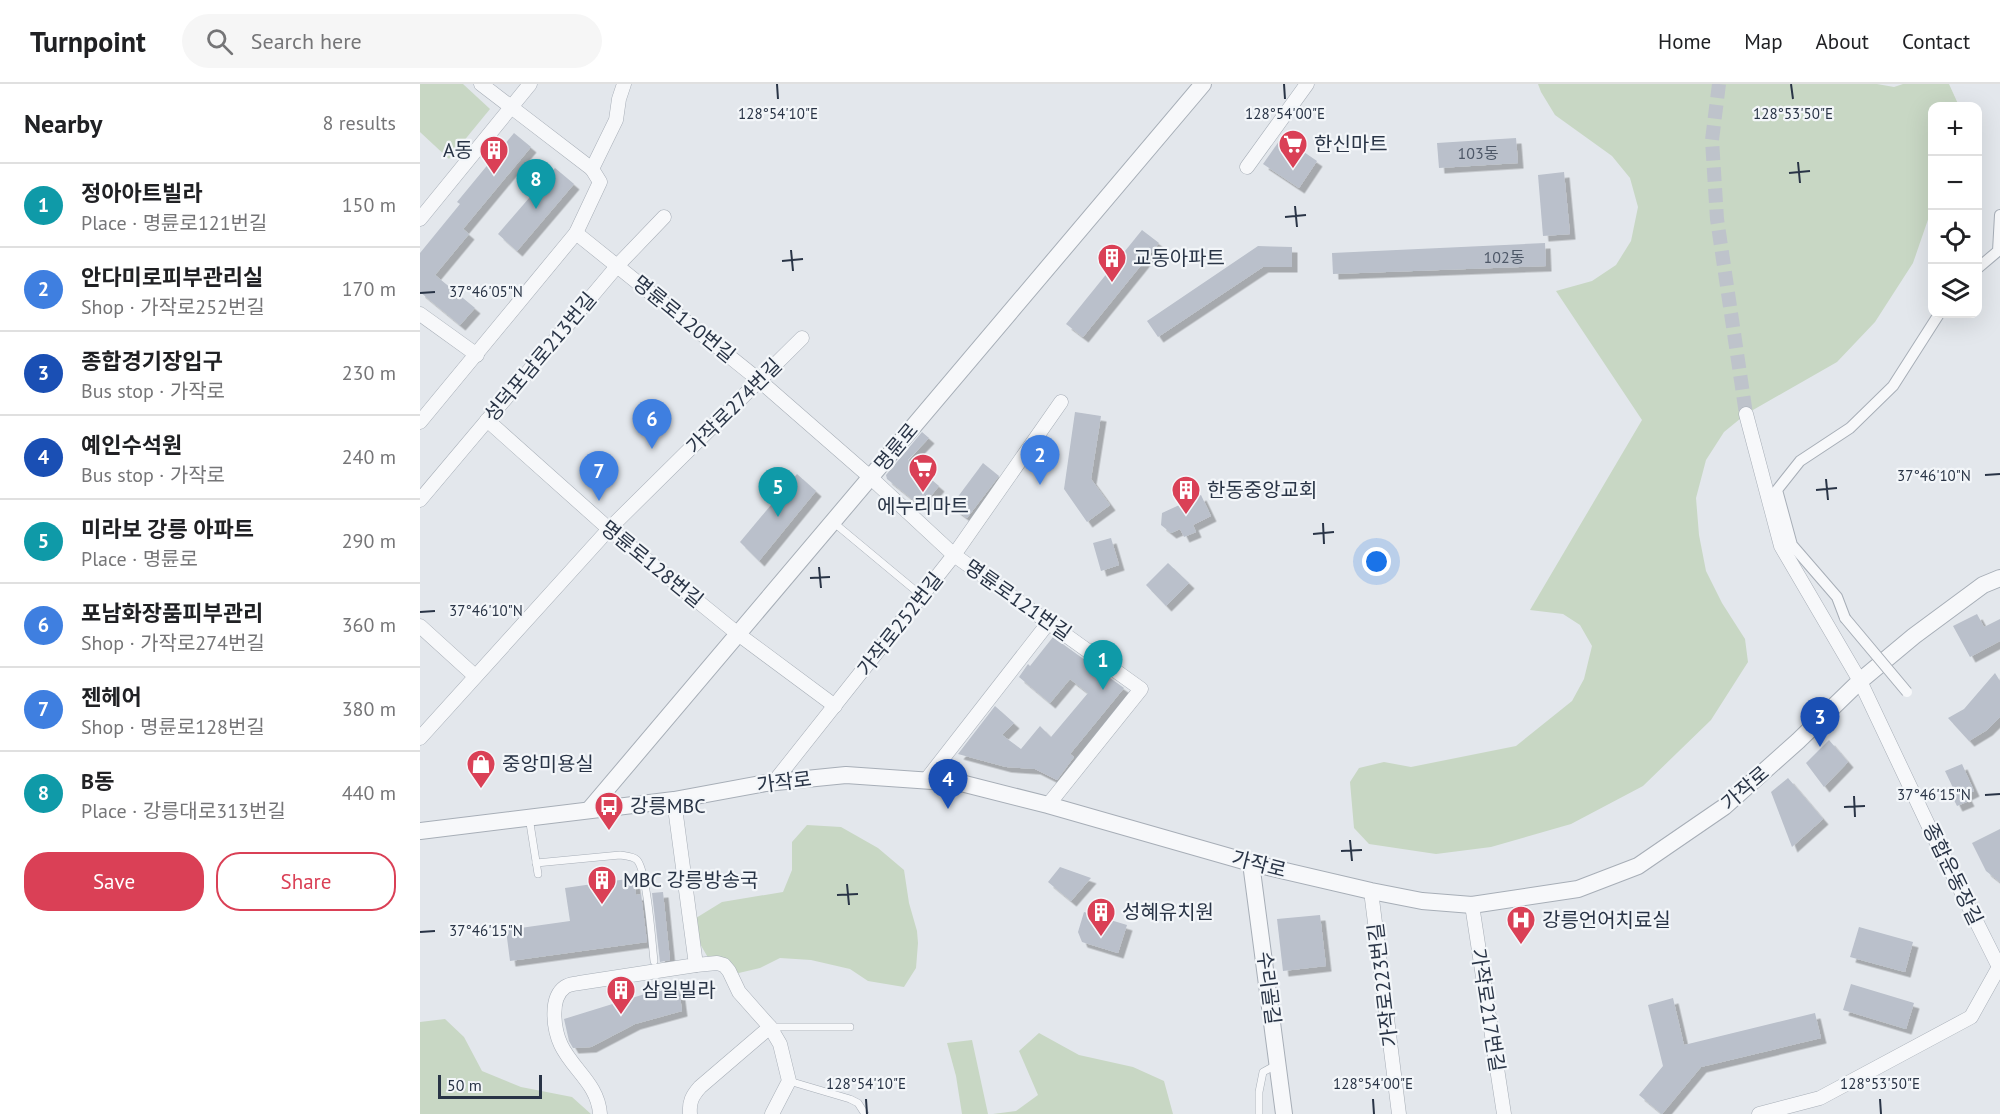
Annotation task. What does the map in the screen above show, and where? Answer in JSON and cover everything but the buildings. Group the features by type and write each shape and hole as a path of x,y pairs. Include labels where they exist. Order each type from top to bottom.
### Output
{"street":[{"path":"420,422 576,233 600,182 592,169 481,84"},
{"path":"420,219 530,84"},
{"path":"592,169 616,120 618,99 624,84"},
{"name":"명륜로","path":"589,810 1203,84"},
{"path":"1247,167 1307,84"},
{"path":"1982,264 1998,251 2000,215"},
{"name":"성덕포남로213번길","path":"420,500 618,265 664,217"},
{"name":"명륜로120번길","path":"576,233 760,381 870,477"},
{"path":"420,314 477,355"},
{"path":"1907,692 1845,618 1837,597 1792,545 1777,490 1800,461 1850,428 1893,386 1936,318"},
{"name":"가작로274번길","path":"420,738 609,529 802,338"},
{"name":"가작로252번길","path":"774,782 954,555 1061,402"},
{"name":"종합운동장길","path":"1746,414 1781,546 1860,681 1932,833 2000,968"},
{"name":"명륜로128번길","path":"487,420 609,529 738,634 835,706"},
{"name":"명륜로121번길","path":"870,477 954,555 1141,689 1048,805"},
{"name":"가작로","path":"420,831 674,800 774,782 846,775 961,783 1048,805 1251,863 1422,901 1472,905 1578,889 1638,866 1724,807 1798,741 1860,681 1914,636 1983,585 2000,578"},
{"path":"926,780 1049,622"},
{"path":"420,626 475,676"},
{"path":"674,800 696,965"},
{"name":"수리골길","path":"1251,863 1284,1114"},
{"name":"가작로223번길","path":"1371,891 1399,1114"},
{"name":"가작로217번길","path":"1472,905 1504,1114"},
{"path":"600,1114 597,1096 561,1045 555,1015 556,1001 560,993 566,986 579,983 717,963 724,965 729,971 739,992 770,1027 780,1044 789,1081 772,1114"},
{"path":"1758,1114 1820,1098 1971,1017 2000,968"},
{"path":"690,1114 689,1106 692,1096 700,1087 770,1027"}],"lane":[{"path":"833,522 922,597"},
{"path":"529,817 538,874"},
{"path":"536,864 620,855 631,856 638,860 644,876 654,961"},
{"path":"770,1027 850,1027"},
{"path":"1259,1114 1259,1092 1263,1072 1278,1064"},
{"path":"789,1081 849,1099 858,1103 866,1114"}],"green space":[{"path":"420,84 463,84 490,109 449,159 420,132"},
{"path":"1538,84 1877,84 1894,87 1903,84 1949,84 1957,102 1928,102 1928,220 1913,263 1875,322 1837,362 1746,414 1724,432 1706,460 1696,498 1699,535 1706,571 1722,603 1745,639 1748,662 1711,720 1643,786 1571,824 1491,847 1436,854 1369,844 1354,828 1350,782 1359,768 1384,762 1411,767 1516,746 1572,701 1584,679 1592,646 1580,625 1563,614 1530,610 1642,420 1556,291 1592,281 1616,265 1631,241 1638,207 1630,178 1612,156 1555,115"},
{"path":"807,825 841,827 878,848 904,870 918,943 916,968 904,987 868,981 850,969 811,960 780,958 760,968 726,976 710,961 696,937 696,918 722,902 783,892 792,870 792,842"},
{"path":"445,1019 464,1037 482,1071 521,1087 572,1097 591,1114 420,1114 420,1022"},
{"path":"1039,1033 1079,1055 1133,1067 1164,1081 1173,1114 993,1114 1016,1111 1038,1095 1019,1051"},
{"path":"972,1040 988,1114 962,1114 956,1076 947,1043"}],"tunnel":[{"path":"1719,84 1712,140 1717,219 1746,414"}],"place":[{"name":"한신마트","path":"1293,170"},
{"name":"A동","path":"494,176"},
{"name":"B동","path":"536,209"},
{"name":"교동아파트","path":"1112,284"},
{"name":"포남화장품피부관리","path":"652,449"},
{"name":"안다미로피부관리실","path":"1040,485"},
{"name":"에누리마트","path":"923,494"},
{"name":"젠헤어","path":"599,501"},
{"name":"한동중앙교회","path":"1186,516"},
{"name":"미라보 강릉 아파트","path":"778,517"},
{"name":"정아아트빌라","path":"1103,690"},
{"name":"종합경기장입구","path":"1820,747"},
{"name":"중앙미용실","path":"481,790"},
{"name":"예인수석원","path":"948,809"},
{"name":"강릉MBC","path":"609,832"},
{"name":"MBC 강릉방송국","path":"602,906"},
{"name":"성혜유치원","path":"1101,938"},
{"name":"강릉언어치료실","path":"1521,946"},
{"name":"삼일빌라","path":"621,1016"}]}
